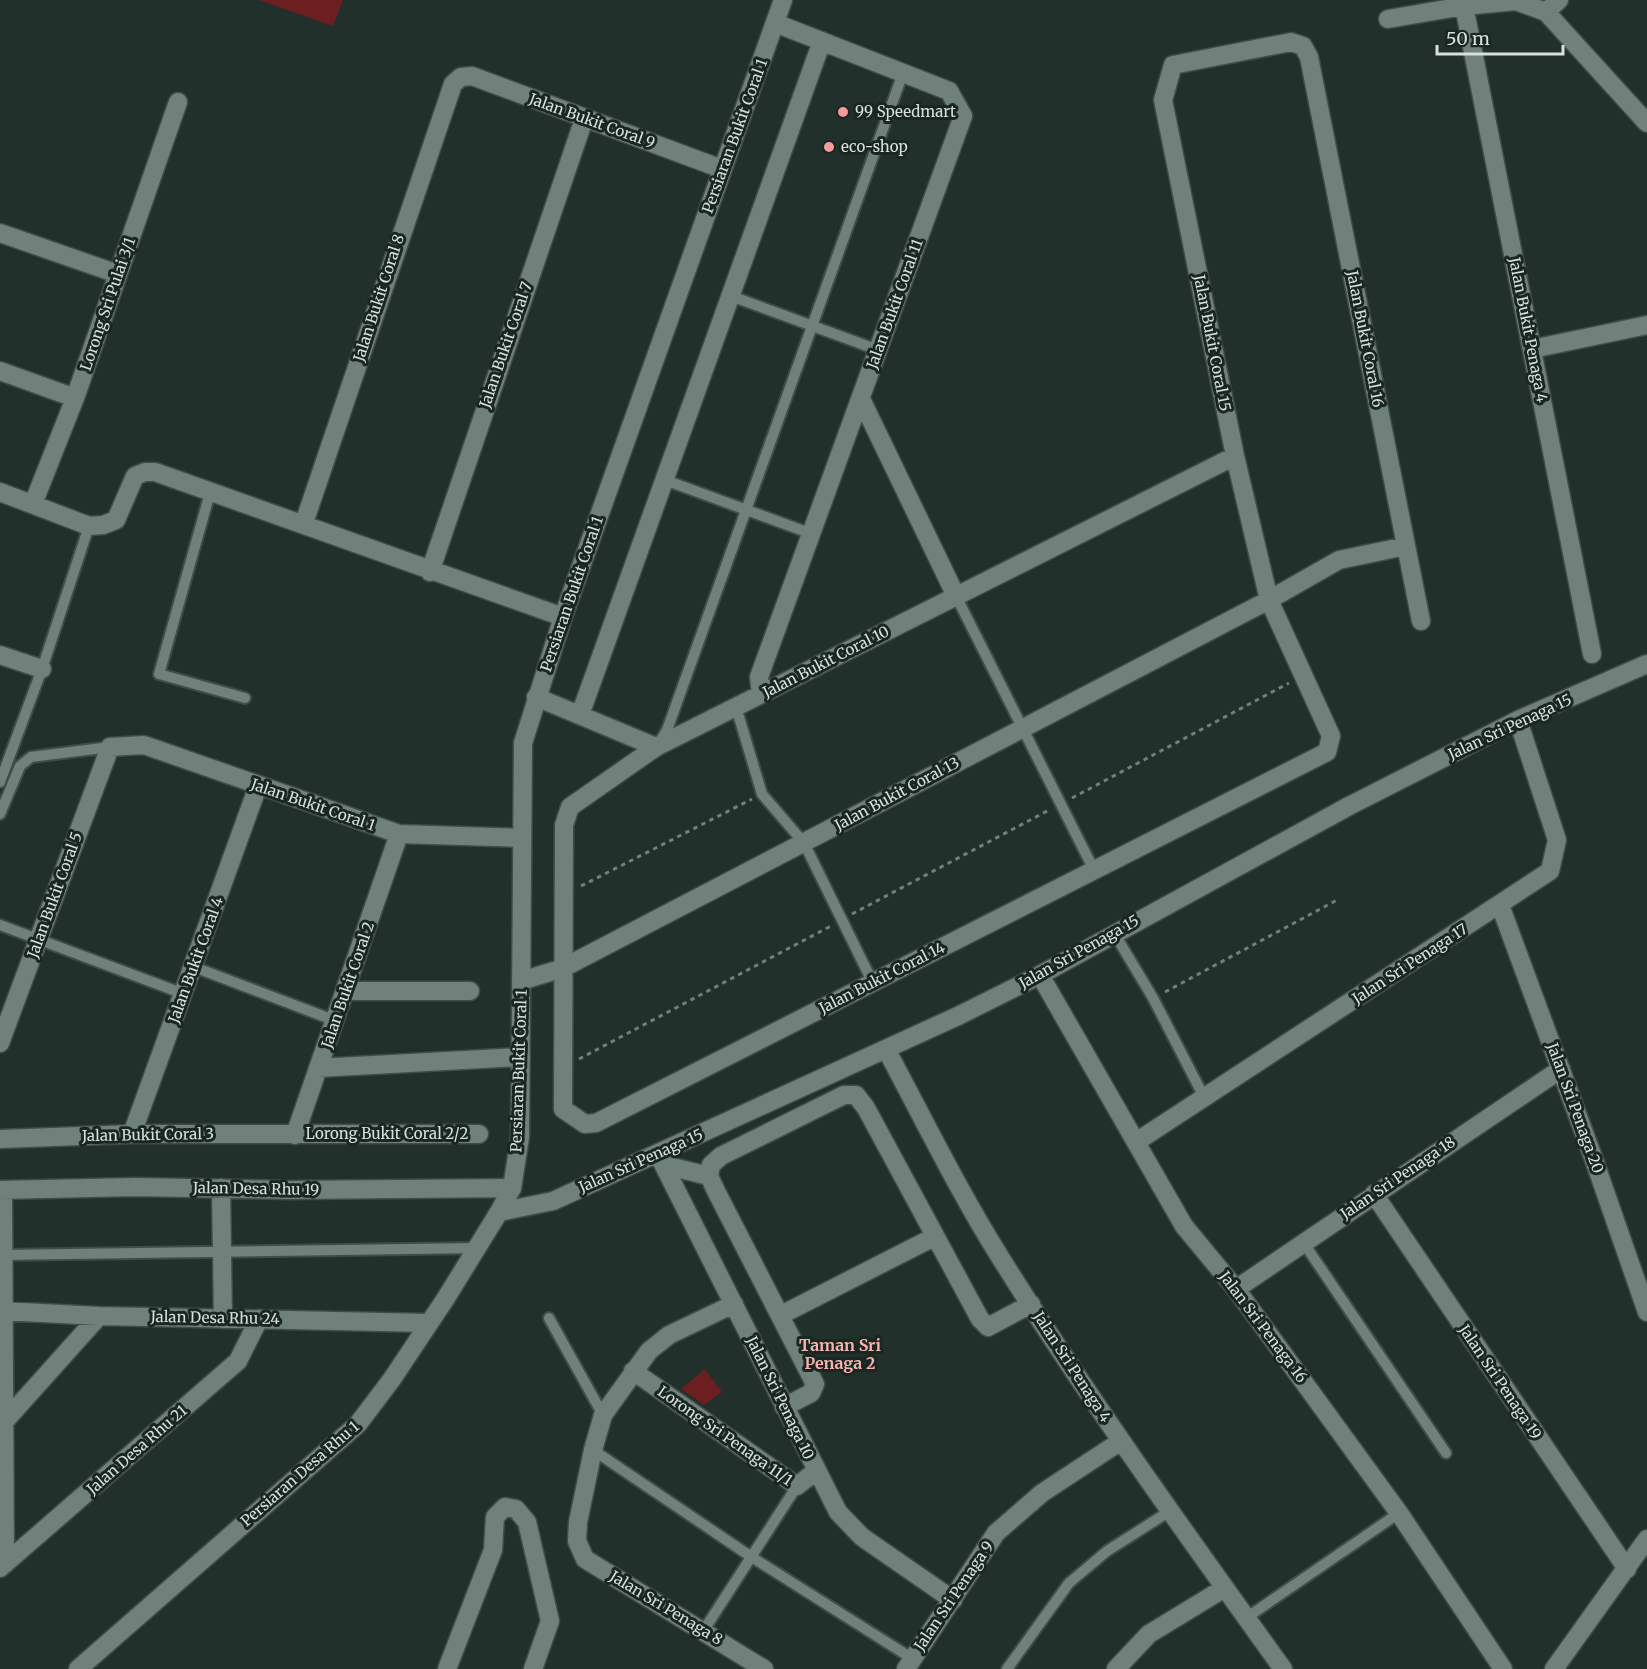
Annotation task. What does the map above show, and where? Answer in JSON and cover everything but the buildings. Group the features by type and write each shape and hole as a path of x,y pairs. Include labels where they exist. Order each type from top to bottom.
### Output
{"street":[{"name":"Persiaran Bukit Coral 1","path":"499,1212 512,1188 520,1137 523,743 536,697 783,0"},
{"path":"1388,19 1420,7 1516,1 1552,6 1647,123"},
{"name":"Jalan Bukit Penaga 4","path":"1464,6 1592,654"},
{"name":"Jalan Bukit Coral 11","path":"761,694 759,677 963,116 949,91 775,23"},
{"path":"580,715 822,41"},
{"name":"Jalan Bukit Coral 15","path":"1309,57 1303,46 1291,42 1173,65 1163,100 1234,456 1269,600 1331,736 1327,752"},
{"name":"Jalan Bukit Coral 16","path":"1309,57 1421,621"},
{"name":"Jalan Bukit Coral 9","path":"461,77 472,76 723,169"},
{"name":"Jalan Bukit Coral 8","path":"304,523 453,84 461,77"},
{"name":"Lorong Sri Pulai 3/1","path":"33,504 75,398 178,102"},
{"name":"Jalan Bukit Coral 7","path":"430,572 584,119"},
{"path":"0,232 118,274"},
{"path":"1532,349 1647,326"},
{"path":"0,371 75,398"},
{"path":"861,399 956,596"},
{"name":"Jalan Bukit Coral 10","path":"564,968 564,825 570,807 656,747 1234,456"},
{"path":"0,492 88,526 103,525 116,520 135,476 145,472 155,472 210,493 304,523 430,572 564,617"},
{"name":"Jalan Bukit Coral 13","path":"521,981 564,968 1269,600 1339,560 1406,546"},
{"path":"0,655 42,669"},
{"name":"Jalan Sri Penaga 15","path":"499,1212 553,1201 661,1159 1040,975 1349,806 1518,720 1647,664"},
{"path":"536,697 656,747"},
{"name":"Jalan Sri Penaga 17","path":"1136,1142 1550,871 1557,840 1518,720"},
{"name":"Jalan Bukit Coral 1","path":"110,747 144,745 399,834 522,838"},
{"name":"Jalan Bukit Coral 5","path":"0,1042 110,747"},
{"name":"Jalan Bukit Coral 14","path":"564,968 563,1109 585,1124 596,1123 1327,752"},
{"name":"Jalan Bukit Coral 4","path":"132,1134 258,786"},
{"name":"Jalan Bukit Coral 2","path":"295,1135 347,991 399,834"},
{"name":"Jalan Sri Penaga 20","path":"1500,905 1647,1312"},
{"name":"Jalan Sri Penaga 16","path":"1040,975 1184,1226 1236,1289 1399,1513 1503,1669"},
{"path":"347,991 470,990"},
{"name":"Jalan Sri Penaga 4","path":"886,1049 999,1256 1121,1441 1223,1589 1283,1669"},
{"path":"318,1068 521,1057"},
{"name":"Jalan Sri Penaga 18","path":"1236,1289 1561,1069"},
{"path":"784,1407 811,1394 815,1384 710,1176 711,1165 722,1156 844,1095 856,1095 866,1108 934,1237 980,1318 988,1327 1031,1304"},
{"name":"Jalan Bukit Coral 3","path":"0,1139 132,1134 295,1135"},
{"name":"Lorong Bukit Coral 2/2","path":"295,1135 479,1134"},
{"path":"661,1159 710,1176"},
{"name":"Jalan Sri Penaga 10","path":"661,1159 838,1512 862,1537 953,1600"},
{"path":"221,1188 223,1319"},
{"name":"Jalan Desa Rhu 19","path":"1,1190 512,1188"},
{"path":"1,1190 3,1566"},
{"name":"Jalan Sri Penaga 19","path":"1374,1194 1627,1569"},
{"name":"Persiaran Desa Rhu 1","path":"78,1669 358,1424 392,1379 499,1212"},
{"path":"781,1315 934,1237"},
{"path":"593,1450 603,1415 649,1351 669,1335 734,1304"},
{"name":"Jalan Desa Rhu 24","path":"3,1311 99,1316 428,1323"},
{"path":"4,1422 99,1316"},
{"name":"Jalan Desa Rhu 21","path":"3,1566 238,1361 259,1319"},
{"name":"Lorong Sri Penaga 11/1","path":"633,1371 797,1486 816,1472"},
{"name":"Jalan Sri Penaga 9","path":"909,1664 996,1533 1042,1493 1121,1441"},
{"name":"Jalan Sri Penaga 8","path":"593,1450 578,1522 577,1541 585,1558 764,1669"},
{"path":"447,1669 493,1550 495,1517 505,1507 516,1509 527,1522 550,1621 533,1669"},
{"path":"1554,1669 1647,1539"},
{"path":"1116,1669 1149,1634 1223,1589"}],"lane":[{"path":"656,747 667,730 903,73"},
{"path":"731,296 878,350"},
{"path":"665,480 812,534"},
{"path":"210,493 159,674 245,698"},
{"path":"0,782 42,669 88,526"},
{"path":"956,596 1094,870"},
{"path":"736,707 762,794 804,843 873,982"},
{"path":"0,814 21,766 31,757 110,747"},
{"path":"0,925 184,994"},
{"path":"1114,933 1153,998 1204,1097"},
{"path":"194,967 336,1021"},
{"path":"1304,1242 1446,1454"},
{"path":"2,1255 478,1248"},
{"path":"549,1318 603,1415"},
{"path":"593,1450 909,1664"},
{"path":"704,1630 797,1486"},
{"path":"1007,1669 1070,1583 1107,1551 1170,1511"},
{"path":"1246,1618 1399,1513"}],"path":[{"path":"563,1068 1304,675"},
{"path":"564,894 762,794"},
{"path":"1153,998 1339,899"}],"shaded area":[{"path":"259,0 343,0 333,26"},
{"path":"705,1369 722,1392 704,1405 681,1389"}],"place":[{"name":"99 Speedmart","path":"843,112"},
{"name":"eco-shop","path":"829,147"}],"district":[{"name":"Taman Sri Penaga 2","path":"840,1354"}]}
